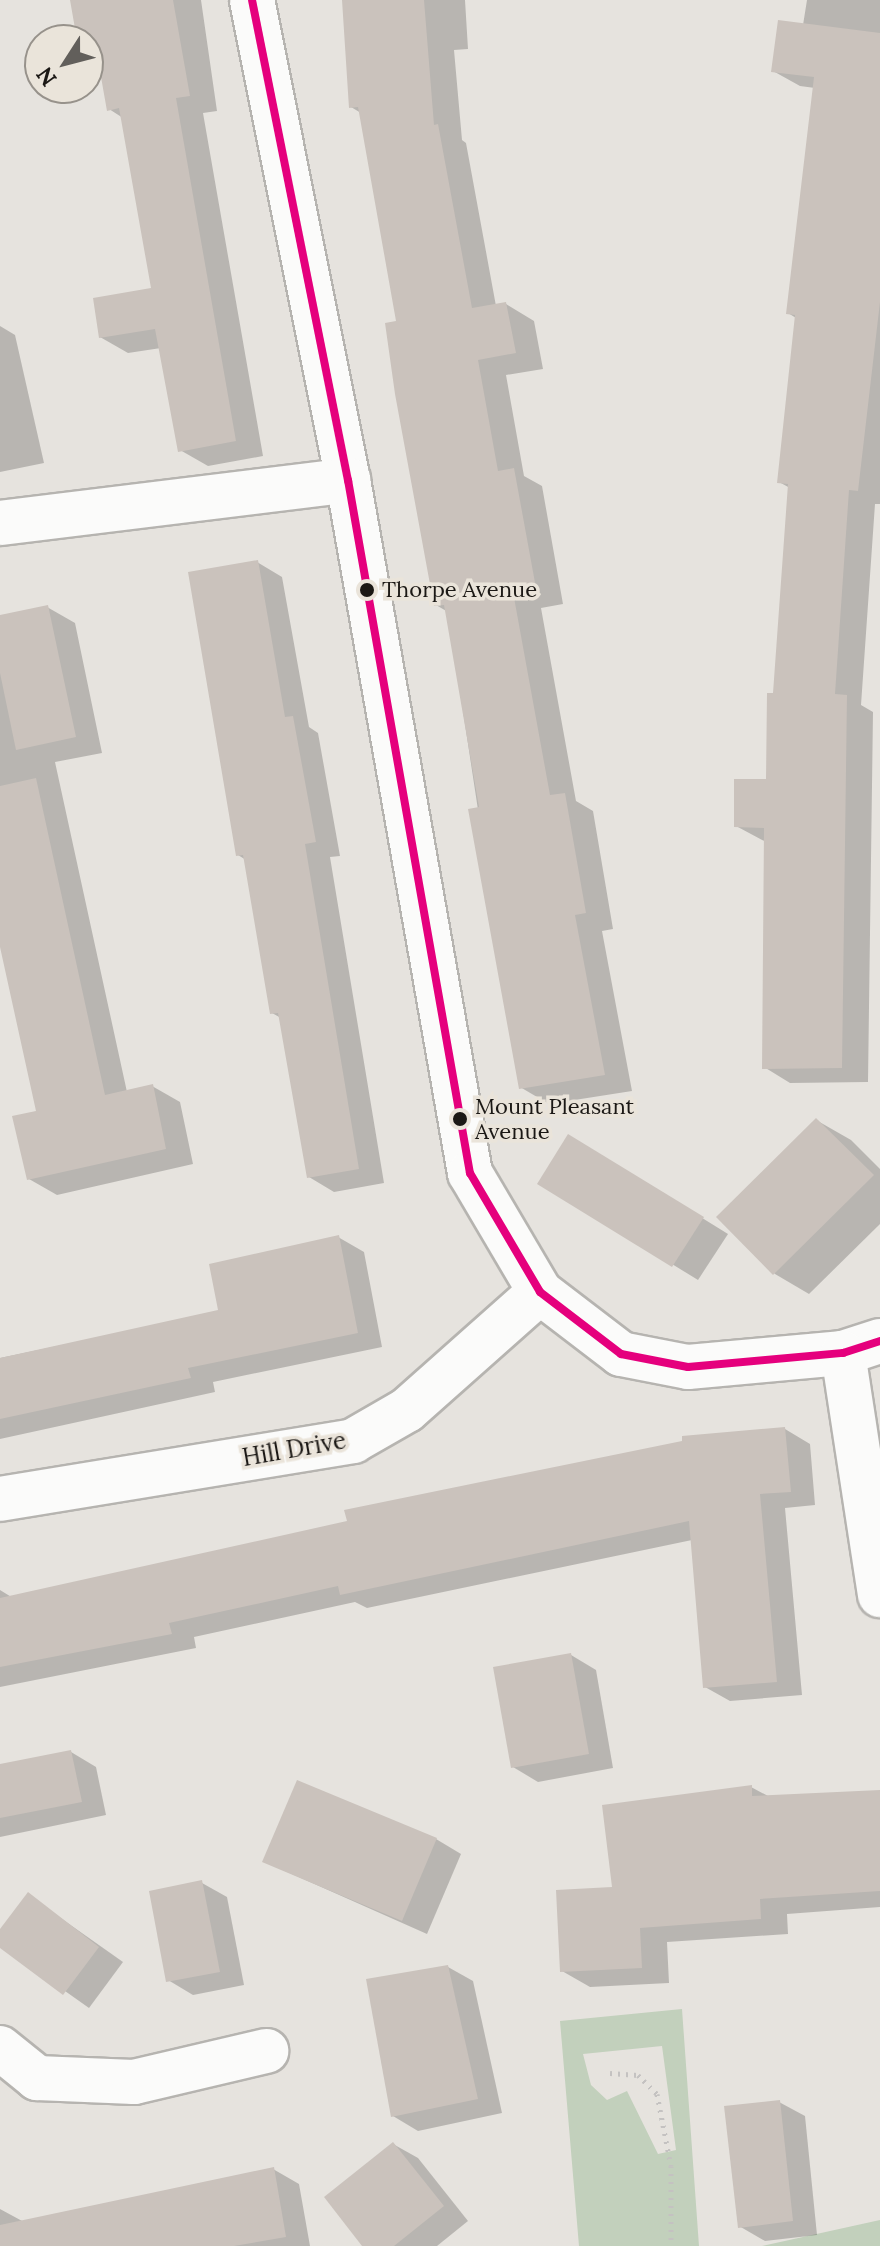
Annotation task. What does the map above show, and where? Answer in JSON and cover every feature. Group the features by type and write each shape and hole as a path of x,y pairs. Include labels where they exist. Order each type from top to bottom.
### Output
{"street":[{"path":"252,0 348,480 470,1173 540,1292 621,1354 688,1367 862,1347 880,1595"},
{"path":"0,523 348,480"},
{"name":"Hill Drive","path":"0,1499 353,1441 407,1410 540,1292"},
{"path":"0,2048 37,2078 134,2082 266,2051"}],"path":[{"path":"610,2073 638,2075 657,2094 671,2166 671,2246"}],"green space":[{"path":"682,2009 699,2246 579,2246 560,2021","holes":["662,2046 676,2150 658,2154 627,2091 607,2100 591,2085 583,2054"]},
{"path":"880,2220 880,2246 762,2246"}],"building":[{"path":"70,0 173,0 190,96 176,98 236,441 178,452 155,329 99,338 93,298 151,288 119,108 107,111 104,94 104,24 74,24"},
{"path":"342,0 424,0 434,125 438,124 472,308 506,302 516,353 478,360 498,471 514,468 536,588 513,592 550,795 565,793 586,913 575,915 605,1075 519,1089 468,809 479,807 444,605 434,606 395,394 385,323 396,321 358,107 349,108"},
{"path":"778,20 880,33 880,302 858,491 849,490 835,694 847,695 842,1068 762,1069 764,828 734,827 734,779 766,779 767,693 773,693 788,484 777,483 795,315 786,314 814,77 771,72"},
{"path":"258,560 285,717 293,716 316,842 305,844 359,1169 307,1178 278,1013 270,1014 243,855 236,856 188,572"},
{"path":"48,605 76,737 16,750 0,673 0,615"},
{"path":"36,778 105,1095 153,1084 166,1149 27,1180 12,1116 36,1111 0,947 0,786"},
{"path":"816,1118 874,1175 773,1275 716,1217"},
{"path":"568,1134 704,1217 672,1267 537,1184"},
{"path":"339,1235 358,1333 188,1368 191,1378 0,1419 0,1358 218,1310 209,1264"},
{"path":"785,1427 791,1492 760,1494 777,1682 703,1688 689,1521 340,1595 338,1586 169,1623 172,1634 0,1667 0,1598 347,1521 344,1510 682,1441 682,1436"},
{"path":"571,1653 589,1754 511,1768 493,1667"},
{"path":"71,1750 82,1802 0,1818 0,1764"},
{"path":"297,1780 437,1838 402,1921 262,1862"},
{"path":"752,1785 752,1796 880,1790 880,1891 760,1899 761,1919 640,1928 642,1968 560,1972 556,1890 612,1887 602,1805"},
{"path":"202,1880 220,1972 166,1982 149,1891"},
{"path":"28,1892 99,1947 63,1995 0,1948 0,1929"},
{"path":"448,1965 478,2099 391,2117 366,1979"},
{"path":"780,2100 793,2221 738,2228 724,2106"},
{"path":"393,2142 444,2206 394,2246 362,2246 324,2197"},
{"path":"274,2167 286,2237 234,2246 0,2246 0,2225"}],"transit line":[{"path":"252,0 348,480 470,1173 540,1292 621,1354 688,1367 843,1353 880,1341"}],"place":[{"name":"Thorpe Avenue","path":"367,590"},
{"name":"Mount Pleasant Avenue","path":"460,1119"}]}
